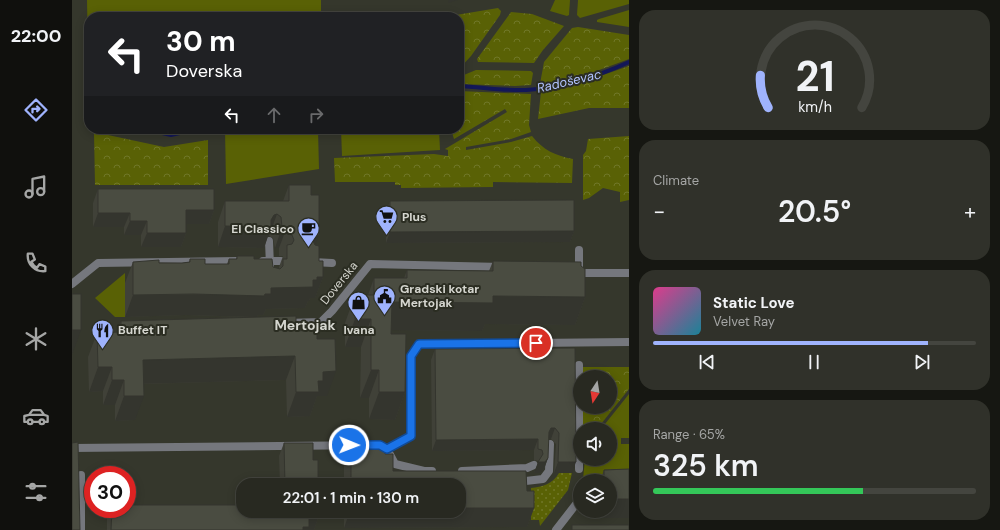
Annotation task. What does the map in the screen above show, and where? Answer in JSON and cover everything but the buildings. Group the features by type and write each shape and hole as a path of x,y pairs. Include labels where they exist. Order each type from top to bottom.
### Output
{"street":[{"path":"269,241 270,277"},
{"path":"579,250 577,272 629,273"},
{"path":"72,284 98,263 281,261"},
{"path":"311,262 332,262"},
{"name":"Doverska","path":"277,323 321,322 332,311 370,264 508,267"},
{"path":"387,449 411,436 411,356 419,344 629,342"},
{"path":"579,365 579,469"},
{"path":"72,448 333,444 380,445 387,449 395,464 424,471 439,471"},
{"path":"512,482 543,479 549,471 550,444"},
{"path":"476,479 457,471 527,468 534,465"},
{"path":"81,475 81,530"},
{"path":"556,530 573,508"}],"green space":[{"path":"87,0 321,0 321,12 87,12"},
{"path":"555,0 570,0 569,15 567,16 550,11"},
{"path":"578,0 629,0 629,4 580,18 577,15"},
{"path":"498,8 501,11 500,15 464,64 464,14"},
{"path":"629,10 629,27 597,22 599,19"},
{"path":"511,12 532,14 564,26 534,63 478,62 477,59"},
{"path":"578,27 629,35 629,59 583,76 540,84 544,62 572,28"},
{"path":"629,66 629,108 589,108 538,119 541,92 566,88"},
{"path":"476,70 531,71 533,73 531,85 515,86 464,84 464,75"},
{"path":"464,91 531,94 529,125 531,132 511,139 466,147 466,150 511,142 532,136 550,152 573,159 572,183 493,182 493,187 401,188 401,185 395,185 395,182 335,182 334,158 434,154 448,156 448,150 445,149 507,112 505,109 464,133"},
{"path":"94,134 103,134 164,147 208,140 208,185 95,185"},
{"path":"225,134 318,134 319,169 226,184"},
{"path":"341,134 439,134 440,150 342,156"},
{"path":"452,134 462,134 454,139"},
{"path":"629,136 629,200 620,202 620,192 603,188 589,198 583,200 583,155 586,151 588,139"},
{"path":"125,273 125,317 115,317 95,298"},
{"path":"581,367 629,367 629,389 617,404 617,370 581,370"},
{"path":"629,394 629,438 621,438 621,444 629,444 629,479 617,479 617,474 584,474 584,466 617,466 617,422 607,422 613,414 617,414 617,409"},
{"path":"581,414 609,414 603,422 581,422"},
{"path":"559,473 572,473 568,490 540,526 539,520 531,520 531,488 547,484 554,480"}],"waterway":[{"name":"Radoševac","path":"464,86 509,90 539,89 566,84 605,72 629,62"},
{"name":"Radoševac","path":"167,134 175,134"}],"place":[{"name":"Plus","path":"387,236"},
{"name":"El Classico","path":"309,248"},
{"name":"Gradski kotar Mertojak","path":"385,316"},
{"name":"Ivana","path":"359,322"},
{"name":"Buffet IT","path":"102,350"}],"district":[{"name":"Mertojak","path":"305,325"}],"route":[{"path":"349,445 380,445 387,449 411,436 411,356 419,344 536,343"}]}
